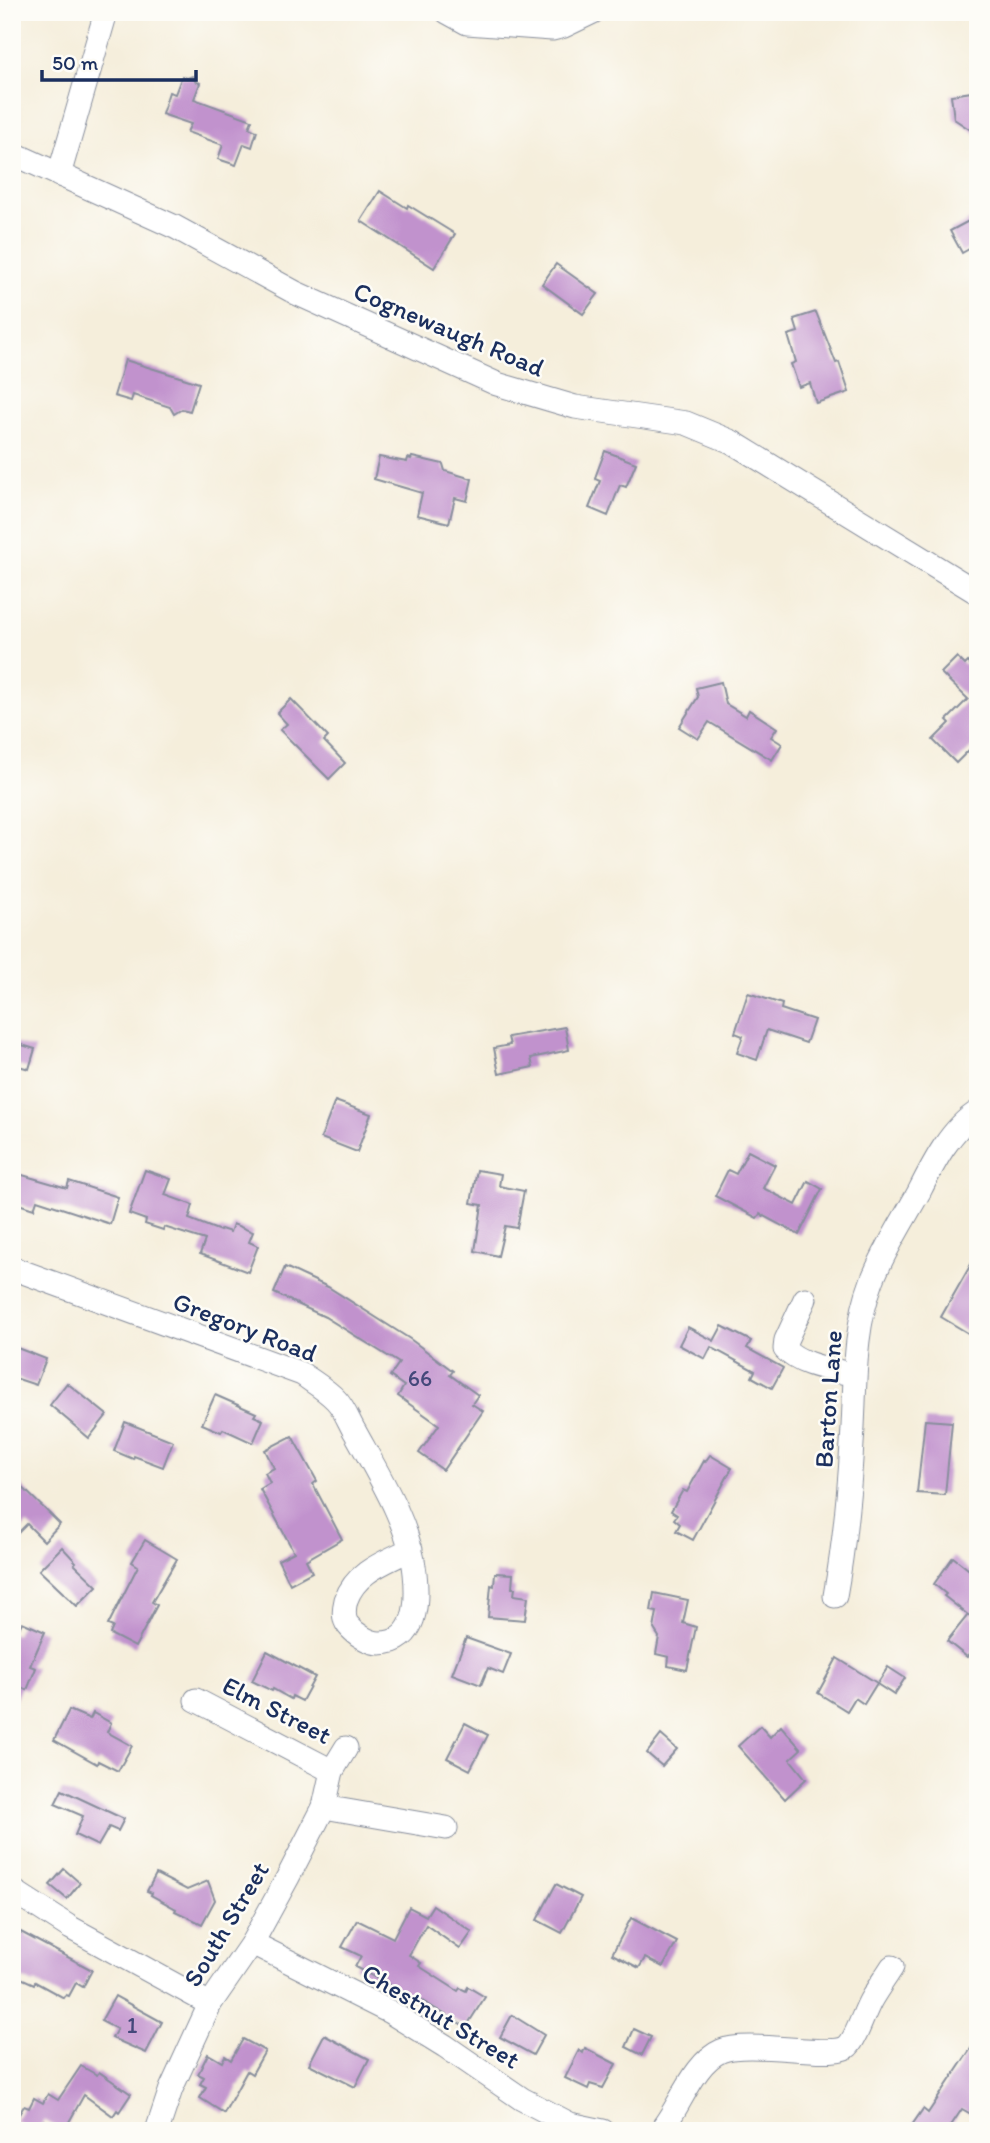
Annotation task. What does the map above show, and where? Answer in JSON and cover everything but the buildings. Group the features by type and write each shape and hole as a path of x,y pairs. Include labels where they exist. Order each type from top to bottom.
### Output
{"street":[{"path":"59,175 106,12"},
{"path":"447,12 467,23 552,29 593,12"},
{"name":"Cognewaugh Road","path":"12,153 175,227 296,293 497,384 575,407 686,423 732,442 978,593"},
{"name":"Barton Lane","path":"835,1596 844,1548 849,1493 853,1375 860,1323 872,1281 944,1148 965,1119 978,1112"},
{"name":"Gregory Road","path":"12,1268 302,1374 337,1400 385,1487 411,1549"},
{"path":"805,1299 786,1339 785,1349 803,1361 853,1375"},
{"name":"Elm Street","path":"195,1700 332,1771"},
{"name":"South Street","path":"157,2131 172,2089 210,2004 252,1943 324,1807 332,1771 346,1748"},
{"path":"324,1807 446,1828"},
{"path":"12,1890 71,1928 210,2004"},
{"name":"Chestnut Street","path":"252,1943 390,2012 522,2099 570,2124 603,2131"},
{"path":"660,2131 706,2063 721,2051 765,2047 838,2052 849,2045 871,1999 892,1967"}]}
